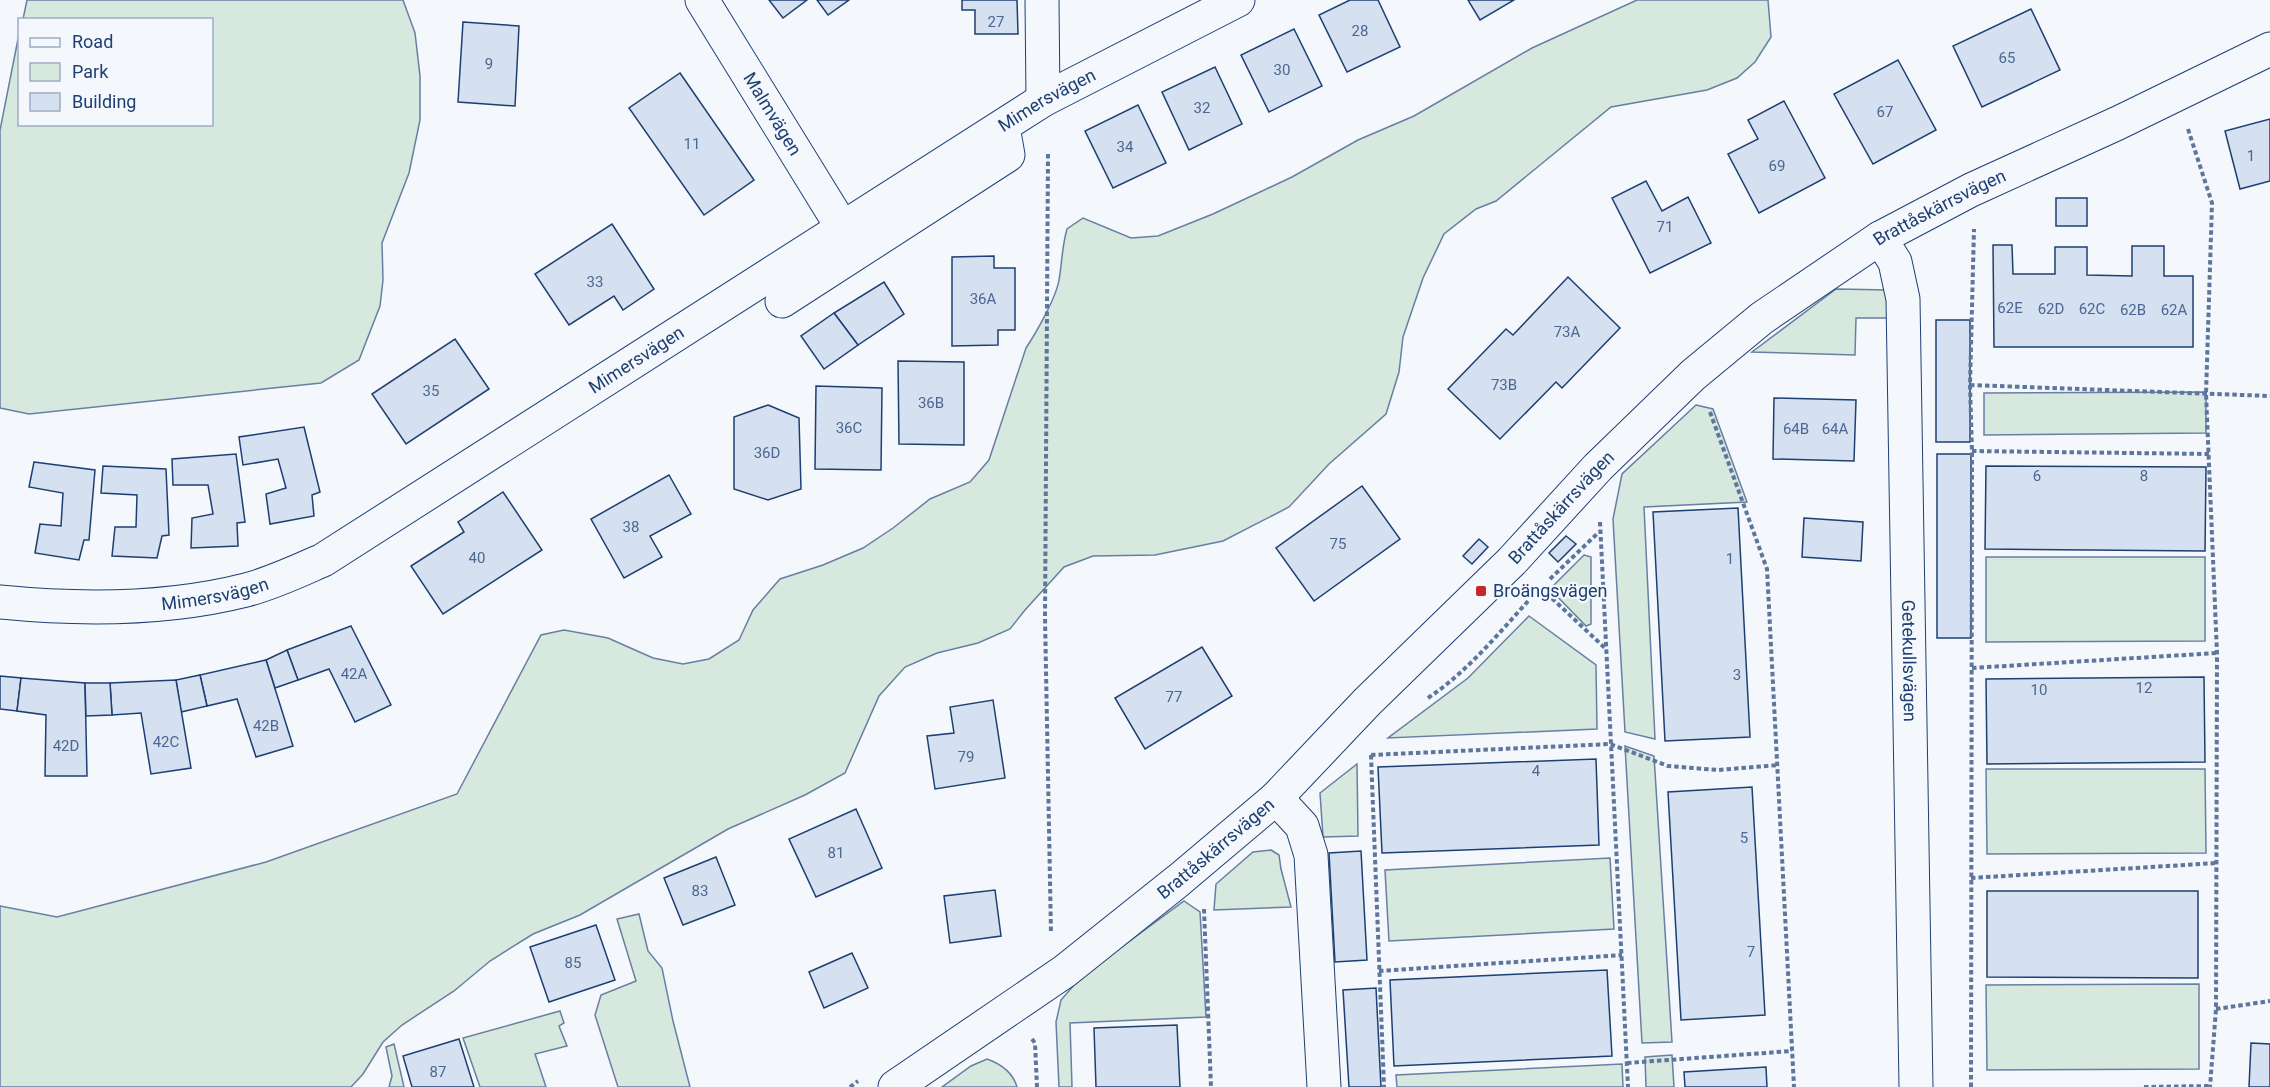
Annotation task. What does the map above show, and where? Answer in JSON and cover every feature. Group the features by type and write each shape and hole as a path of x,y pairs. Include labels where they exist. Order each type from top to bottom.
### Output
{"street":[{"name":"Malmvägen","path":"702,0 842,227"},
{"path":"1042,0 1043,100"},
{"name":"Mimersvägen","path":"0,602 99,608 195,600 247,590 323,560 1043,100 1238,0"},
{"name":"Brattåskärrsvägen","path":"895,1087 1010,1010 1091,950 1276,798 1367,702 1512,561 1598,467 1693,375 1762,318 1880,238 1971,190 2118,123 2270,49"},
{"path":"782,301 1008,155 1003,127"},
{"name":"Getekullsvägen","path":"1880,238 1895,262 1903,299 1916,1087"},
{"path":"1276,798 1302,826 1311,855 1324,1087"}],"path":[{"path":"1043,100 1048,152 1045,616 1051,943"},
{"path":"2144,1087 2210,1087 2216,1009 2217,653 2206,394 2212,203 2184,118"},
{"path":"1971,1087 1972,451 1970,385 1974,226"},
{"path":"1970,385 2270,396"},
{"path":"1708,406 1767,568 1794,1087"},
{"path":"1972,451 2209,454"},
{"path":"1600,514 1628,1087"},
{"path":"1541,588 1606,650"},
{"path":"1972,668 2217,653"},
{"path":"1366,751 1371,755 1610,744 1668,766 1718,770 1779,765"},
{"path":"1371,755 1384,1087"},
{"path":"1971,878 2217,863"},
{"path":"1200,902 1205,911 1211,1087"},
{"path":"1379,971 1622,955"},
{"path":"2216,1009 2270,1001"},
{"path":"1010,1010 1035,1043 1037,1087"},
{"path":"1627,1063 1792,1051"}],"green space":[{"path":"27,0 403,0 415,33 420,76 420,120 409,173 382,243 383,280 380,306 359,360 321,383 29,414 0,408 0,130 18,39 18,126 213,126 213,18 23,18"},
{"path":"1637,0 1768,0 1771,37 1755,62 1737,78 1707,90 1611,107 1496,201 1476,209 1444,234 1423,278 1403,337 1399,372 1386,414 1329,464 1289,507 1223,541 1155,555 1093,556 1064,567 1010,629 978,643 937,653 905,667 879,696 845,773 805,795 728,829 580,915 533,934 490,961 454,991 402,1025 383,1042 363,1074 351,1087 0,1087 0,906 57,917 266,862 457,794 541,635 564,630 608,638 653,658 683,664 709,659 739,640 753,610 780,579 823,565 863,548 930,499 970,482 989,460 1026,348 1054,296 1067,229 1083,218 1131,238 1158,236 1213,214 1292,177 1358,140 1414,116 1532,48"},
{"path":"1836,289 1889,290 1888,318 1856,318 1855,355 1752,352"},
{"path":"2206,392 2206,433 1984,435 1984,393"},
{"path":"1696,405 1713,409 1747,502 1644,507 1655,739 1625,732 1613,519 1622,474"},
{"path":"1584,555 1591,557 1591,624 1586,626 1550,589"},
{"path":"1986,557 2205,557 2205,641 1986,642"},
{"path":"1529,616 1596,665 1597,729 1388,738 1468,678"},
{"path":"1625,746 1654,756 1672,1042 1642,1043"},
{"path":"1357,764 1358,836 1323,837 1320,793"},
{"path":"1986,769 2205,769 2206,853 1987,854"},
{"path":"1271,850 1279,855 1291,907 1214,910 1216,884 1253,852"},
{"path":"1610,858 1614,929 1389,941 1385,870"},
{"path":"1184,901 1200,912 1206,1017 1070,1023 1072,1087 1059,1087 1056,1022 1061,1000 1081,977"},
{"path":"639,914 648,951 662,968 690,1087 618,1087 595,1015 601,995 636,981 617,919"},
{"path":"2199,984 2199,1069 1987,1070 1986,985"},
{"path":"560,1011 564,1023 559,1026 567,1046 535,1054 546,1087 480,1087 463,1038"},
{"path":"394,1044 404,1087 389,1087 392,1076 386,1047"},
{"path":"1672,1055 1674,1087 1646,1087 1645,1057"},
{"path":"987,1059 1006,1070 1013,1077 1017,1087 942,1087 971,1066"},
{"path":"1622,1064 1623,1087 1397,1087 1396,1075"}],"building":[{"path":"769,0 807,0 783,18"},
{"path":"817,0 849,0 828,15"},
{"path":"962,0 1017,0 1018,34 975,34 975,10 962,10"},
{"path":"1350,0 1378,0 1400,47 1347,72 1319,15"},
{"path":"1468,0 1514,0 1480,20"},
{"path":"2031,9 2060,70 1982,107 1953,46"},
{"path":"463,22 519,26 515,106 458,102"},
{"path":"1294,29 1322,86 1269,112 1241,55"},
{"path":"1898,60 1936,130 1873,164 1834,94"},
{"path":"1215,67 1242,124 1189,150 1162,92"},
{"path":"680,73 754,180 704,215 629,108"},
{"path":"1784,101 1825,178 1759,213 1728,154 1758,139 1748,120"},
{"path":"1138,105 1166,163 1113,188 1085,131"},
{"path":"2270,119 2270,181 2240,189 2225,131"},
{"path":"1646,181 1662,211 1688,197 1711,243 1650,273 1612,198"},
{"path":"2056,198 2087,198 2087,226 2056,226"},
{"path":"612,224 654,289 623,310 614,296 569,325 535,274"},
{"path":"1993,245 2012,245 2013,274 2055,274 2055,247 2087,247 2087,275 2132,276 2132,246 2164,246 2164,276 2193,276 2193,347 1994,347"},
{"path":"994,256 994,268 1015,268 1015,330 998,330 998,345 952,346 952,257"},
{"path":"1568,277 1620,328 1562,388 1556,382 1500,439 1448,389 1506,329 1513,335"},
{"path":"884,282 904,314 858,345 834,313"},
{"path":"834,313 858,345 824,369 801,336"},
{"path":"1936,320 1970,320 1970,442 1936,442"},
{"path":"455,339 489,389 406,444 372,394"},
{"path":"898,361 964,362 964,445 899,444"},
{"path":"816,386 882,388 881,470 815,469"},
{"path":"1774,398 1856,400 1854,461 1773,459"},
{"path":"768,405 799,418 801,489 768,500 734,489 734,417"},
{"path":"304,427 320,492 312,495 314,516 270,524 266,494 286,488 278,459 243,465 239,437"},
{"path":"236,454 245,522 237,523 238,546 191,548 192,518 213,514 208,485 173,485 172,459"},
{"path":"1937,454 1971,454 1971,638 1937,638"},
{"path":"34,462 95,470 89,540 84,540 79,560 35,553 40,524 61,526 63,493 29,487"},
{"path":"103,466 166,469 169,535 162,536 157,558 112,556 115,527 136,527 137,495 101,493"},
{"path":"1986,466 2206,467 2205,551 1985,549"},
{"path":"669,475 691,514 650,536 662,557 624,578 591,519"},
{"path":"1362,486 1400,539 1314,601 1276,548"},
{"path":"503,492 542,550 443,614 411,566 464,532 458,522"},
{"path":"1738,508 1750,737 1665,741 1653,512"},
{"path":"1804,518 1863,522 1861,561 1802,557"},
{"path":"1566,536 1576,544 1558,562 1549,553"},
{"path":"1479,539 1488,547 1472,564 1463,556"},
{"path":"351,626 391,705 355,722 329,669 298,680 287,650"},
{"path":"1202,647 1232,696 1145,749 1115,698"},
{"path":"287,650 298,680 275,688 266,660"},
{"path":"266,660 293,746 256,757 237,699 207,706 200,675"},
{"path":"200,675 207,706 181,712 176,680"},
{"path":"0,676 21,678 17,711 0,709"},
{"path":"2204,677 2205,762 1987,764 1986,679"},
{"path":"21,678 85,683 87,776 45,776 46,715 17,711"},
{"path":"176,680 191,768 151,774 141,713 112,715 110,683"},
{"path":"85,683 110,683 112,715 86,716"},
{"path":"993,700 1005,778 935,789 927,736 954,733 950,707"},
{"path":"1596,759 1599,845 1382,853 1378,767"},
{"path":"1752,787 1765,1015 1681,1020 1668,792"},
{"path":"856,809 882,868 816,897 789,839"},
{"path":"1361,851 1367,960 1335,962 1329,853"},
{"path":"716,857 735,905 683,925 664,878"},
{"path":"995,890 1001,936 950,943 944,896"},
{"path":"1987,891 2198,891 2198,978 1987,977"},
{"path":"596,925 615,980 549,1002 530,947"},
{"path":"852,953 868,988 824,1008 809,972"},
{"path":"1607,970 1612,1056 1394,1066 1390,980"},
{"path":"1376,988 1381,1087 1349,1087 1343,990"},
{"path":"1177,1025 1180,1087 1096,1087 1094,1028"},
{"path":"459,1039 474,1087 412,1087 403,1056"},
{"path":"2251,1043 2270,1044 2270,1087 2249,1087"},
{"path":"1766,1067 1767,1087 1685,1087 1684,1072"}],"place":[{"name":"Broängsvägen","path":"1481,591"}]}
